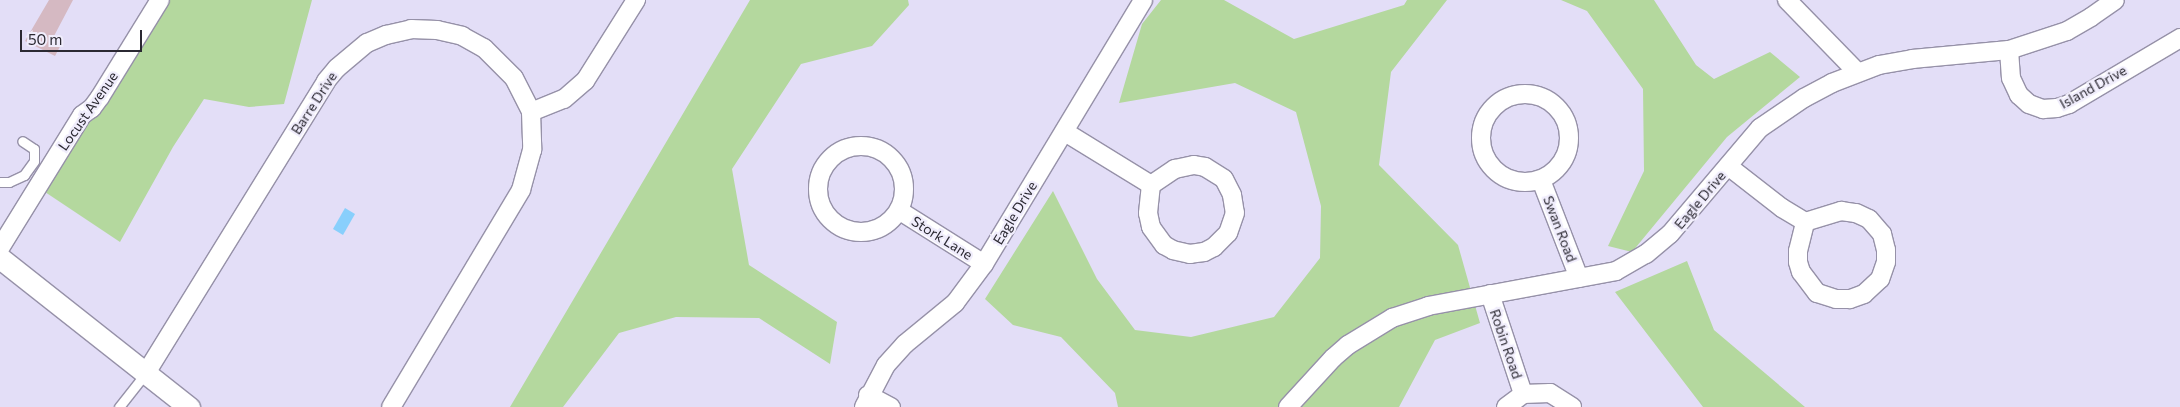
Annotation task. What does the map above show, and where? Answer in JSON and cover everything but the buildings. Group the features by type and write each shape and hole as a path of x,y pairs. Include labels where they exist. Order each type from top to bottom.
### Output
{"street":[{"name":"Locust Avenue","path":"0,248 82,115 92,108 100,97 160,0"},
{"path":"531,112 564,99 585,81 604,55 636,0"},
{"name":"Eagle Drive","path":"866,401 886,365 905,344 956,303 984,264 1143,0"},
{"path":"1787,0 1857,72"},
{"name":"Eagle Drive","path":"1288,407 1333,358 1377,326 1428,306 1616,270 1646,254 1670,234 1760,128 1804,98 1857,72 1879,65 1912,59 2009,50 2067,31 2092,17 2115,0"},
{"name":"Barre Drive","path":"146,373 326,81 337,68 367,43 386,34 412,30 437,30 462,36 484,48 514,78 531,112 532,150 521,190 391,407"},
{"name":"Island Drive","path":"2009,50 2011,78 2019,95 2030,104 2042,109 2057,108 2069,104 2180,38"},
{"name":"Swan Road","path":"1526,94 1540,97 1551,102 1566,118 1569,140 1565,156 1555,171 1541,180 1514,180 1501,175 1490,166 1483,154 1481,146 1484,122 1498,103 1511,96 1526,94"},
{"path":"1065,132 1151,185"},
{"name":"Stork Lane","path":"871,145 882,150 899,166 903,176 905,184 900,211 878,229 861,232 848,231 836,226 820,206 818,187 821,172 830,159 842,150 871,145"},
{"path":"1183,166 1205,167 1217,173 1224,179 1232,195 1235,213 1228,233 1214,247 1204,252 1190,254 1173,250 1164,245 1151,227 1148,213 1151,185 1175,168 1183,166"},
{"path":"1728,166 1782,208 1805,222 1841,211 1856,213 1878,227 1886,250 1886,262 1880,279 1874,288 1850,299 1836,299 1817,292 1809,286 1800,272 1798,262 1798,251 1805,222"},
{"name":"Swan Road","path":"1541,180 1579,278"},
{"name":"Stork Lane","path":"900,211 984,264"},
{"path":"0,258 189,407"},
{"name":"Robin Road","path":"1490,294 1524,394"},
{"name":"Robin Road","path":"1506,407 1524,394 1550,393 1572,407"},
{"path":"866,401 891,407"}],"lane":[{"path":"0,182 9,182 24,176 34,161 34,149 22,142"},
{"path":"119,407 146,373"}],"green space":[{"path":"170,0 312,0 284,104 249,107 204,99 173,147 120,242 42,190 96,113"},
{"path":"750,0 908,0 909,5 872,46 801,64 732,169 749,265 837,322 830,364 759,318 676,317 619,333 563,407 510,407"},
{"path":"1161,0 1224,0 1294,39 1404,5 1407,0 1447,0 1391,72 1379,165 1458,245 1480,323 1435,340 1399,407 1118,407 1115,393 1061,337 1013,325 985,299 1053,191 1097,279 1135,330 1191,337 1274,317 1320,258 1321,206 1296,112 1235,83 1119,103 1142,24"},
{"path":"1561,0 1654,0 1696,65 1714,79 1770,52 1800,77 1727,137 1632,252 1608,246 1644,171 1643,89 1587,11"},
{"path":"1687,261 1714,330 1805,407 1703,407 1615,292"}],"water":[{"path":"345,208 355,214 343,235 333,229"}]}
